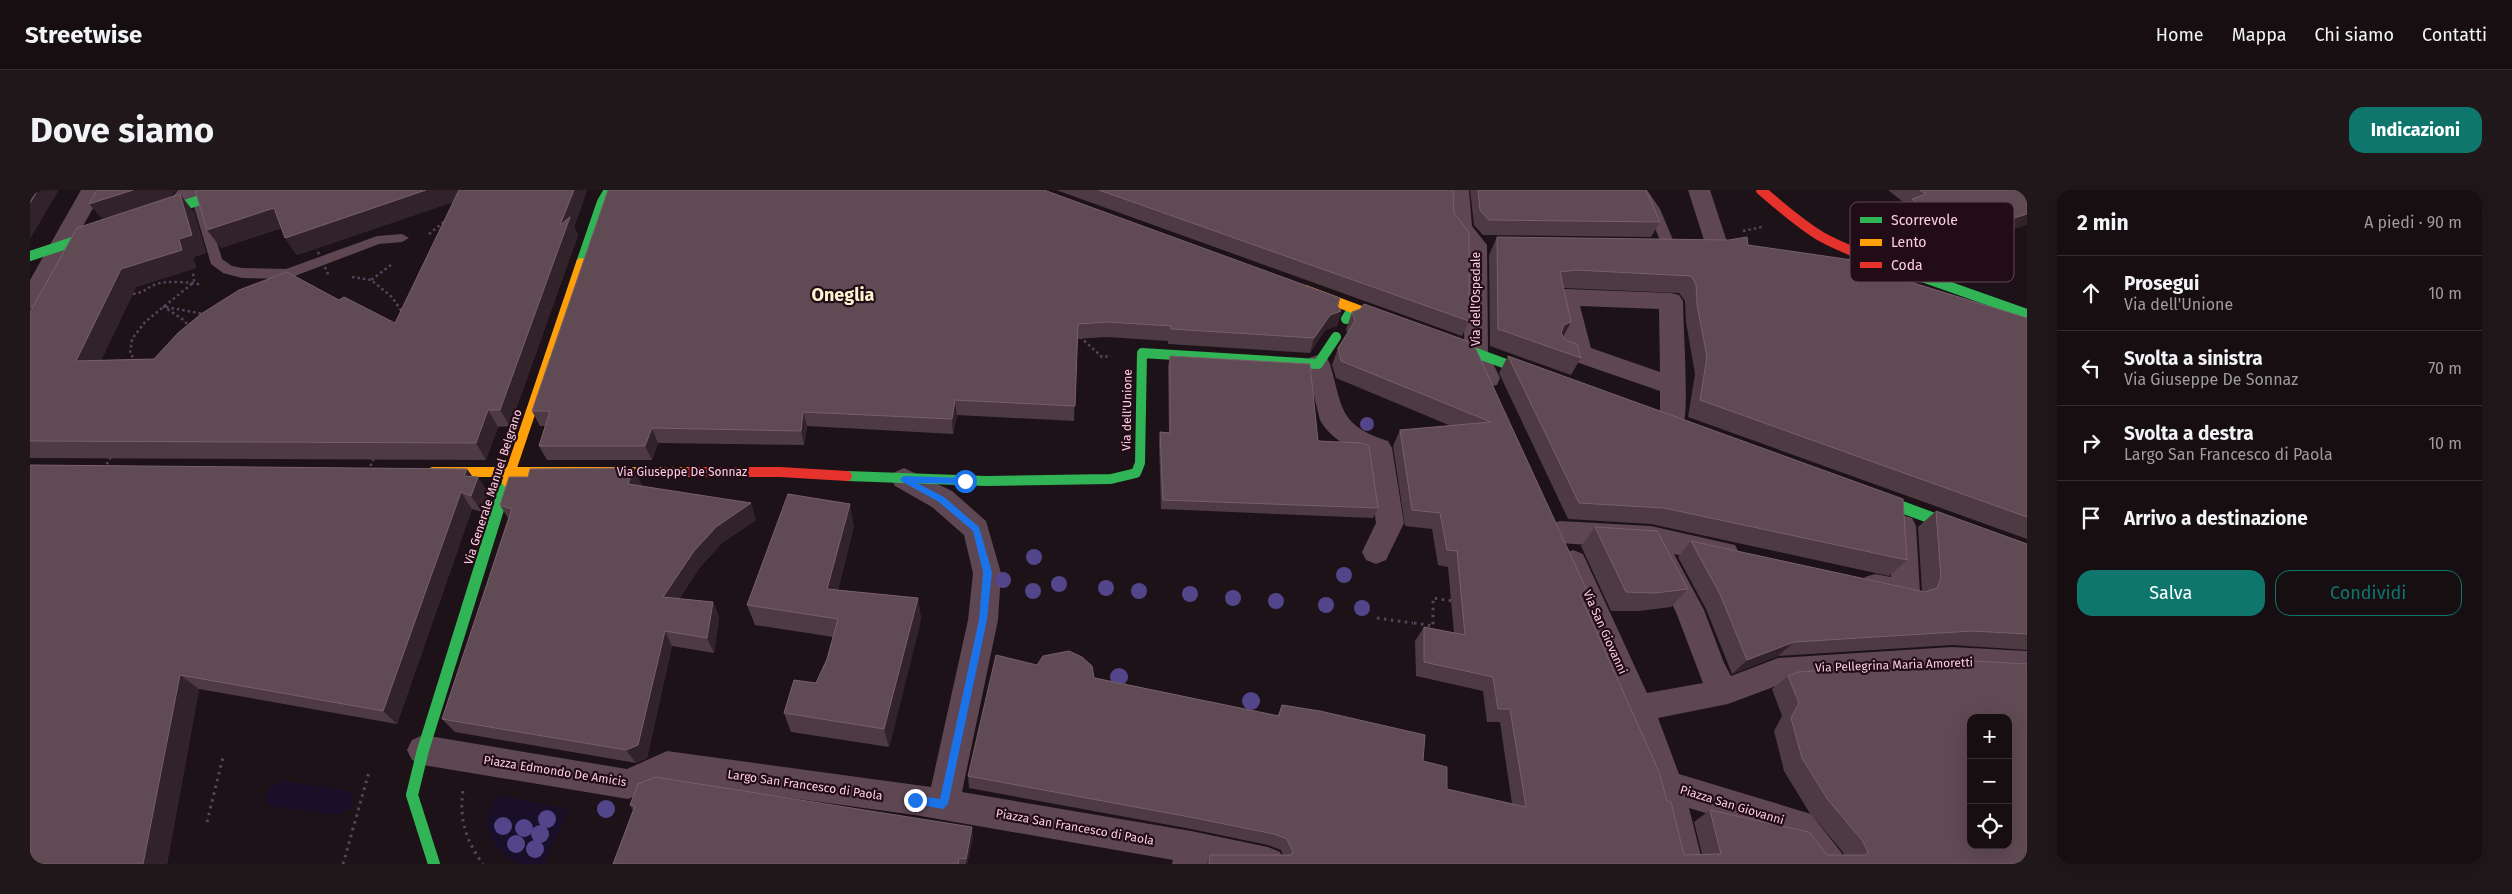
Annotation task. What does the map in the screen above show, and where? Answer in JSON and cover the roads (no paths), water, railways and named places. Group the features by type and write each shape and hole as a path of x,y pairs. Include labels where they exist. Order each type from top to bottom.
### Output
{"main road":[{"path":"194,195 231,190"},
{"name":"Via Generale Manuel Belgrano","path":"434,864 412,795 423,750 510,473 602,202 609,190"},
{"path":"1761,190 1793,217 1823,237 1850,249"},
{"path":"144,218 174,208"},
{"path":"30,256 116,228"},
{"path":"1938,282 2027,314"},
{"path":"1298,288 1406,327"},
{"path":"1346,319 1353,308"},
{"path":"1318,364 1336,337"},
{"path":"1432,337 1547,378"},
{"name":"Via dell'Unione","path":"904,479 986,481 1111,479 1136,473 1140,463 1142,353 1318,364"},
{"name":"Via Giuseppe De Sonnaz","path":"425,472 780,472 904,479"},
{"path":"1854,490 2027,553"}],"street":[{"path":"30,301 92,190"},
{"name":"Via dell'Ospedale","path":"1458,190 1461,228 1484,245 1476,353"},
{"path":"1660,247 1718,248 1700,190"},
{"path":"174,208 194,195"},
{"path":"1673,386 1572,352 1566,296 1671,301 1675,425"},
{"path":"1476,353 1497,398"},
{"path":"1318,364 1333,420 1357,440 1379,448 1390,523 1376,552"},
{"name":"Via Giuseppe De Sonnaz","path":"904,479 942,499 976,530 987,572 983,620 943,804"},
{"path":"1850,580 1906,593 1901,507"},
{"name":"Via San Giovanni","path":"1651,537 1556,523 1639,708 1668,786 1686,864"},
{"path":"1651,537 1746,558"},
{"path":"1639,708 1724,691 1711,668 1687,603 1651,537"},
{"name":"Via Pellegrina Maria Amoretti","path":"1724,691 1763,680 1778,671 1942,661 2027,664"},
{"name":"Piazza Edmondo De Amicis","path":"423,750 628,784 667,766"},
{"name":"Largo San Francesco di Paola","path":"667,766 943,804"},
{"name":"Piazza San Giovanni","path":"1668,786 1799,825 1822,855"},
{"name":"Piazza San Francesco di Paola","path":"943,804 1190,856 1268,864"}],"lane":[{"path":"1639,190 1645,194 1654,212 1660,247"},
{"path":"194,195 216,261 228,270 242,273 287,274 377,240 402,238"}],"district":[{"name":"Oneglia","path":"843,295"}]}
